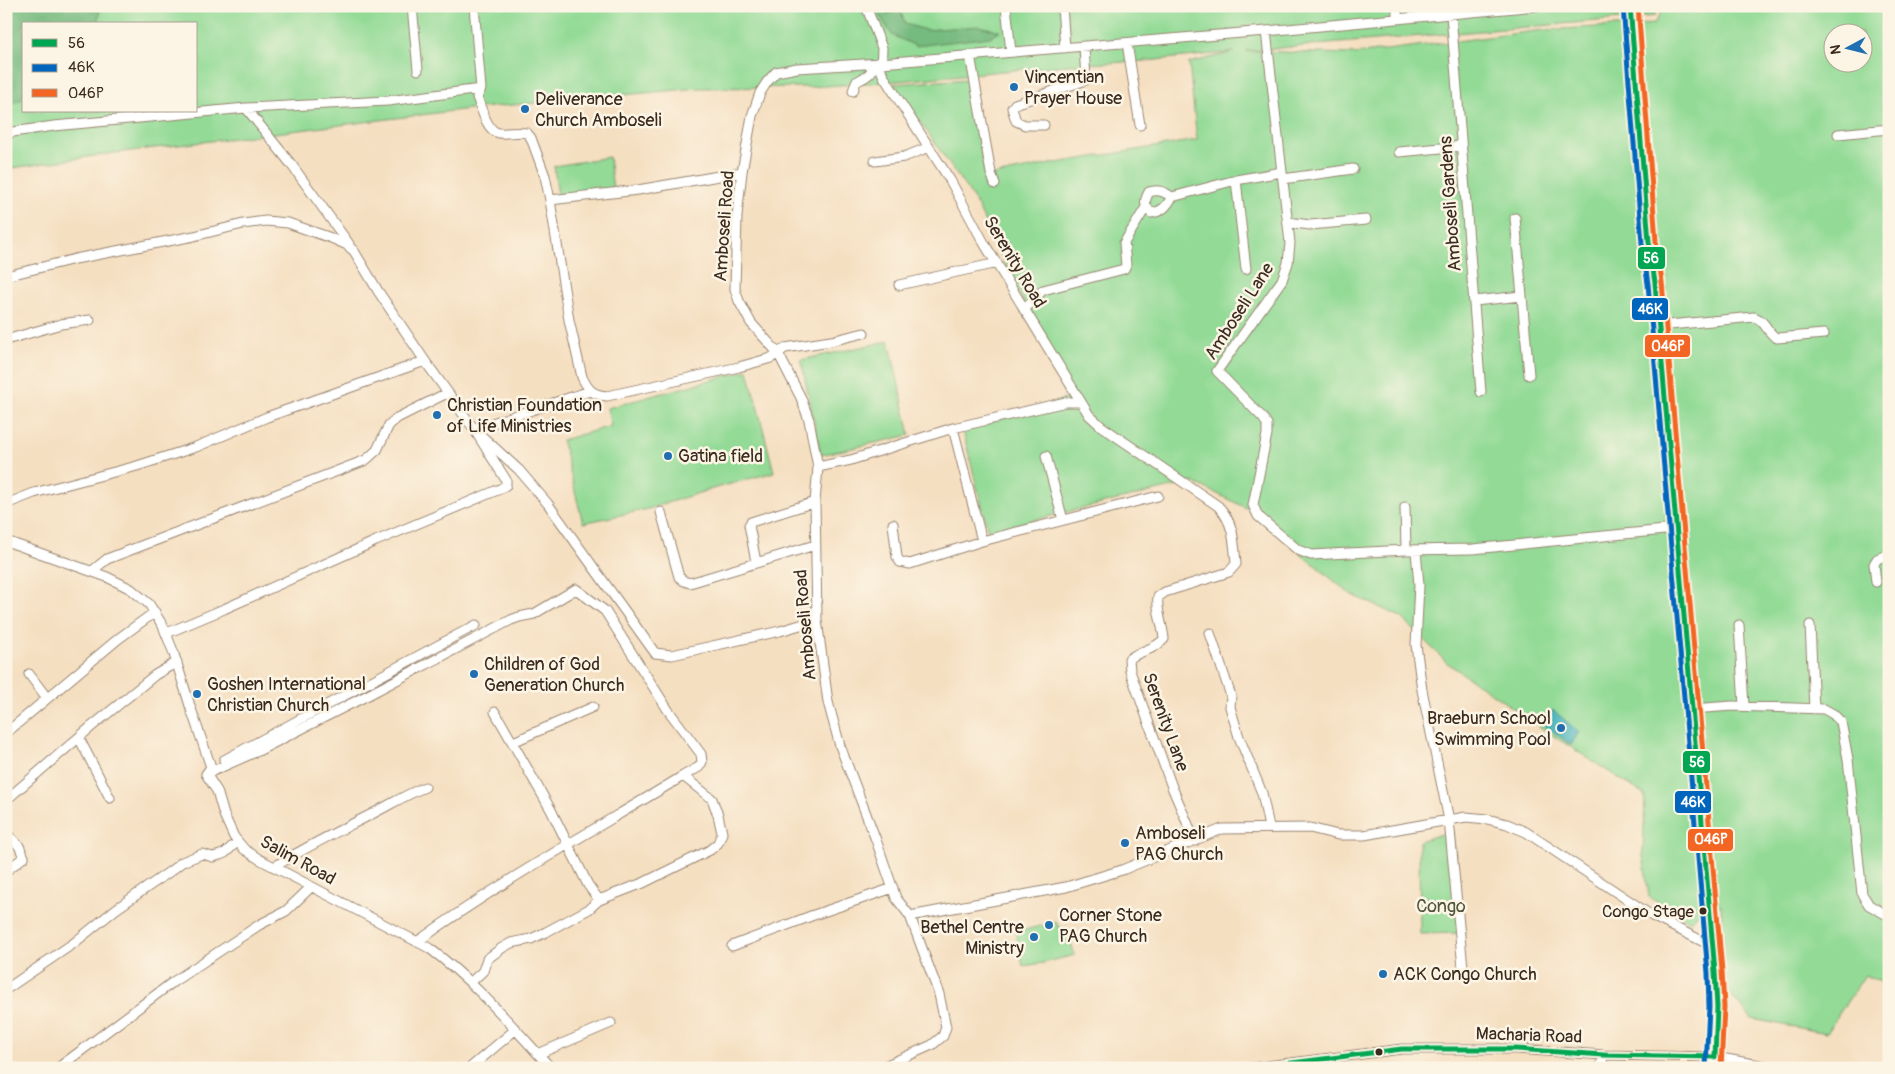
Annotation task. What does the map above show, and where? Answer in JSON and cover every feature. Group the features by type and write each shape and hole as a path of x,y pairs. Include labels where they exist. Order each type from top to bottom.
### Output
{"main road":[{"path":"1630,6 1649,242 1658,326 1717,1007 1714,1062"}],"street":[{"path":"412,6 418,70"},
{"path":"474,6 479,43 481,89 477,97 494,132 521,132 527,133 531,138 550,200 582,377 590,390 596,395 607,396 739,367 771,358 785,348 831,341 864,333"},
{"name":"Serenity Road","path":"866,6 882,48 877,64 884,77 950,180 1024,310 1080,402 1101,426 1195,492"},
{"path":"1006,6 1011,52"},
{"path":"1062,6 1065,48"},
{"path":"1396,6 1397,19"},
{"name":"Amboseli Road","path":"880,1068 892,1066 932,1045 943,1036 946,1027 939,994 910,916 896,898 892,888 840,746 828,702 818,620 816,502 818,467 809,420 801,398 778,353 751,323 735,289 737,216 742,172 752,116 760,93 776,72 797,68 877,64 1536,6"},
{"name":"Amboseli Gardens","path":"1451,14 1481,392"},
{"name":"Amboseli Lane","path":"1266,31 1290,243 1288,263 1282,280 1217,371 1264,418 1267,424 1267,434 1253,505 1258,516 1298,550 1311,555 1406,550"},
{"path":"1127,43 1140,125"},
{"path":"1044,124 1025,125 1016,121 1012,108 1015,104 1086,80 1084,46"},
{"path":"970,55 991,174 995,184"},
{"path":"853,91 856,82 869,74 877,64"},
{"path":"6,133 54,126 246,108 388,101 481,89"},
{"path":"166,633 376,541 500,490 506,485 506,480 474,430 378,291 354,251 291,164 246,108"},
{"path":"1838,134 1889,129"},
{"path":"1399,152 1462,146"},
{"path":"875,160 904,157 928,148"},
{"path":"1172,196 1167,205 1159,212 1151,213 1146,207 1145,200 1149,192 1157,189 1172,196 1236,180 1353,169"},
{"path":"550,200 638,190 742,172"},
{"path":"1236,180 1246,269"},
{"path":"1024,310 1043,290 1124,269 1126,265 1124,244 1146,207"},
{"path":"1515,218 1529,375"},
{"path":"1288,222 1310,225 1366,220"},
{"path":"6,276 75,259 266,221 288,223 307,229 347,245 354,251"},
{"path":"899,285 997,263"},
{"path":"1474,301 1522,296"},
{"path":"1658,326 1754,317 1764,322 1771,335 1777,338 1824,334"},
{"path":"6,340 61,324 90,320"},
{"path":"6,504 34,493 137,466 196,447 267,416 425,361"},
{"path":"474,430 590,390"},
{"path":"92,571 107,559 366,460 377,450 389,425 397,418 447,392"},
{"path":"818,467 851,460 953,428 1066,402 1080,402"},
{"path":"953,428 982,541"},
{"path":"474,430 519,470 548,504 655,653 672,655 780,631 818,620"},
{"path":"1046,456 1063,520"},
{"name":"Serenity Lane","path":"1195,492 1218,506 1225,513 1232,527 1236,564 1228,572 1165,592 1158,597 1157,604 1164,639 1159,646 1135,654 1129,659 1130,671 1172,787 1195,841"},
{"path":"893,524 897,557 900,562 910,564 982,541 1158,496"},
{"path":"756,562 749,525 751,522 816,502"},
{"path":"1406,508 1406,550 1416,551 1473,549 1675,529"},
{"path":"661,512 679,577 690,583 816,545"},
{"name":"Salim Road","path":"6,541 92,571 131,589 149,604 166,633 177,662 208,770 228,826 237,842 244,849 311,887 417,942 450,964 471,982 551,1068"},
{"path":"1416,551 1418,585 1416,645 1427,716 1449,820 1463,968"},
{"path":"1876,582 1874,564 1877,559 1889,554"},
{"path":"208,770 258,750 511,620 534,614 576,589 604,611 668,710 701,754 702,762 699,767 532,866 446,921 417,942"},
{"path":"6,733 118,639 155,612"},
{"path":"208,770 476,625"},
{"path":"1739,625 1744,706"},
{"path":"1810,625 1814,709"},
{"path":"1210,633 1231,696 1230,707 1239,737 1262,793 1269,827"},
{"path":"6,800 150,680 177,662"},
{"path":"29,674 47,698"},
{"path":"1692,709 1744,706 1824,709 1842,722 1848,759 1862,894 1869,905 1889,916"},
{"path":"512,742 593,707"},
{"path":"495,712 551,810 588,885 599,900"},
{"path":"79,738 110,798"},
{"path":"471,982 483,971 485,962 492,954 510,943 531,938 554,928 589,909 599,900 642,883 710,850 718,843 722,833 712,799 683,776"},
{"path":"274,867 325,837 407,794 425,787"},
{"path":"910,916 1066,887 1122,870 1222,829 1310,828 1338,835 1364,835 1466,817 1487,818 1526,832 1652,916 1712,946"},
{"path":"6,833 19,846 24,857 6,871"},
{"path":"8,988 74,943 116,909 182,862 202,854 213,857 220,855 237,842"},
{"path":"58,1068 174,982 259,925 286,911 311,887"},
{"path":"732,946 892,888"},
{"path":"538,1054 611,1023"},
{"path":"470,1068 516,1029"},
{"name":"Macharia Road","path":"1251,1068 1402,1049 1516,1049 1776,1068"},
{"path":"1600,1068 1604,1055"}],"green space":[{"path":"6,6 1654,6 1655,16 1246,51 1355,54 1543,30 1654,24 1662,11 1710,6 1889,6 1889,986 1865,975 1826,1033 1752,1019 1726,990 1721,905 1701,911 1690,922 1649,897 1643,855 1645,795 1549,733 1446,662 1401,617 1350,594 1246,508 1193,482 988,531 963,431 1072,397 1051,359 975,201 894,84 969,79 985,177 1050,164 1197,140 1189,63 1234,52 1146,61 1066,65 899,81 811,87 699,88 469,109 114,153 6,169"},
{"path":"6,6 110,6 100,8 98,22 22,22 22,99 13,103 6,103"},
{"path":"900,9 905,24 926,30 979,26 1000,31 990,37 916,46 892,35 880,16"},
{"path":"609,157 613,189 558,196 554,166"},
{"path":"889,341 910,435 821,455 801,360"},
{"name":"Gatina field","path":"748,370 774,472 648,509 583,523 562,440 611,426 607,408"},
{"name":"Congo","path":"1452,831 1465,933 1420,934 1419,841"},
{"path":"1056,922 1059,928 1066,928 1075,955 1023,966 1016,932"}],"water":[{"name":"Braeburn School Swimming Pool","path":"1553,710 1579,732 1571,745 1543,724"}],"transit line":[{"name":"56","path":"1253,1068 1402,1049 1516,1049 1604,1055 1715,1057 1717,1007 1715,972 1655,283 1649,242 1630,6"},
{"name":"046P","path":"1638,6 1656,241 1662,282 1722,971 1724,1007 1721,1068"},
{"name":"46K","path":"1623,7 1642,243 1648,284 1708,973 1709,1007 1706,1067"}],"place":[{"name":"Vincentian Prayer House","path":"1014,87"},
{"name":"Deliverance Church Amboseli","path":"525,109"},
{"name":"Christian Foundation of Life Ministries","path":"437,415"},
{"name":"Gatina field","path":"668,456"},
{"name":"Children of God Generation Church","path":"474,674"},
{"name":"Goshen International Christian Church","path":"197,694"},
{"name":"Braeburn School Swimming Pool","path":"1561,728"},
{"name":"Amboseli PAG Church","path":"1125,843"},
{"name":"Congo Stage","path":"1703,911"},
{"name":"Corner Stone PAG Church","path":"1049,925"},
{"name":"Bethel Centre Ministry","path":"1034,937"},
{"name":"ACK Congo Church","path":"1383,974"}]}
